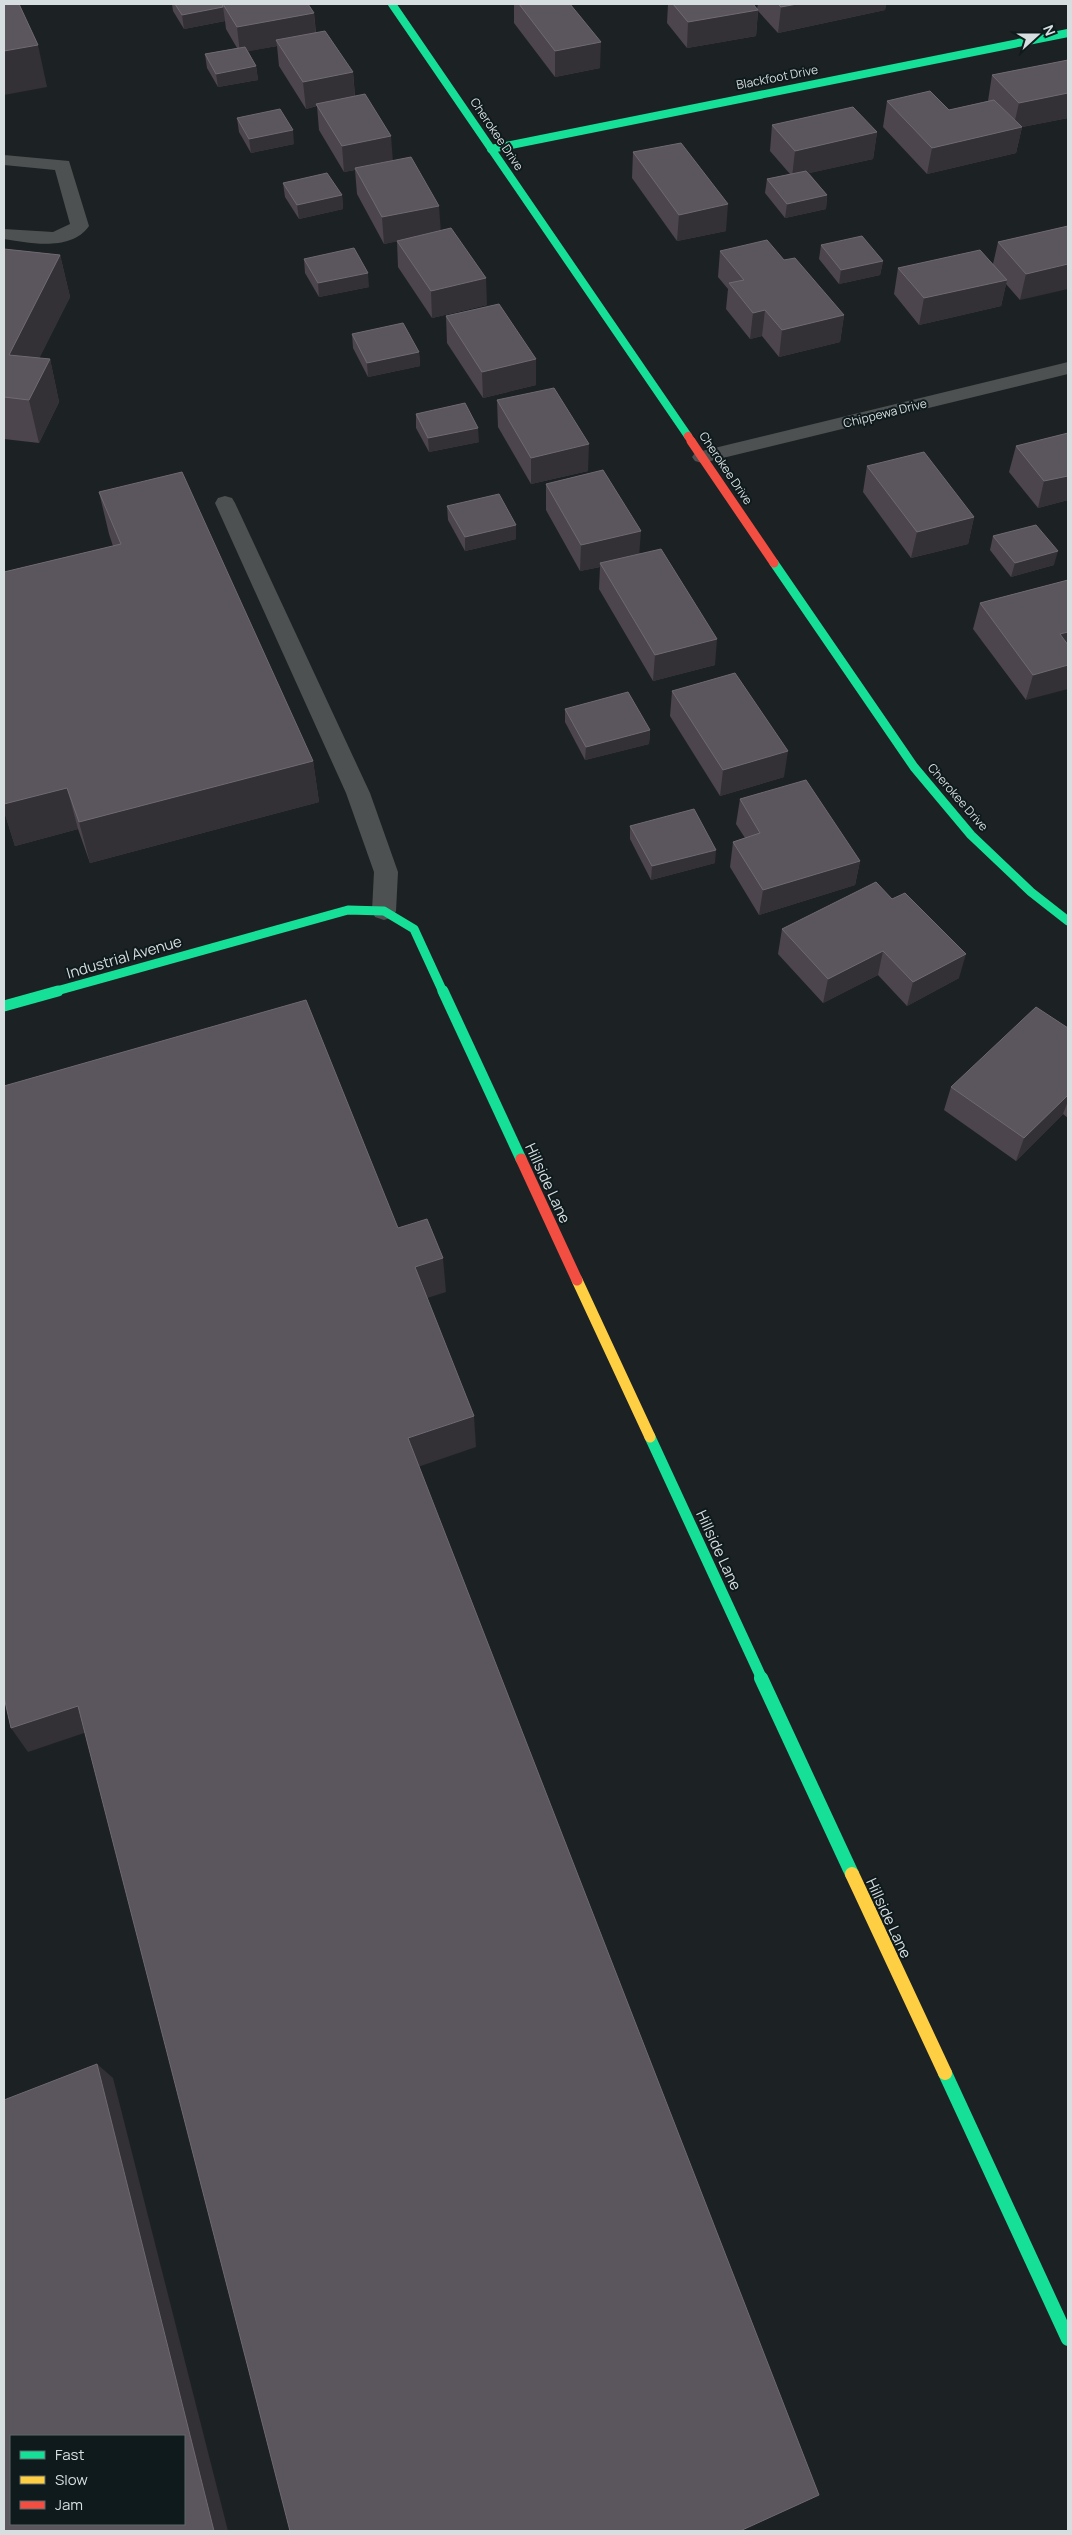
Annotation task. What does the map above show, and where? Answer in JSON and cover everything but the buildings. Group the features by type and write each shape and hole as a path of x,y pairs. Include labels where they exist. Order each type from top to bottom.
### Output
{"street":[{"name":"Cherokee Drive","path":"392,4 914,767 971,835 1031,892 1068,921"},
{"name":"Blackfoot Drive","path":"491,149 1068,33"},
{"path":"4,160 62,164 80,226 70,235 48,239 4,234"},
{"name":"Chippewa Drive","path":"702,457 1068,368"},
{"path":"225,503 358,793 386,872 384,910"},
{"name":"Hillside Lane","path":"253,937 348,910 373,908 390,912 414,929 1068,2339"},
{"name":"Industrial Avenue","path":"4,1006 253,937"}],"traffic: fast":[{"path":"392,4 688,436"},
{"path":"491,149 1068,33"},
{"path":"774,563 914,767 971,835 1031,892 1068,921"},
{"path":"4,1006 348,910 384,911 414,929 521,1159"},
{"path":"650,1437 852,1874"},
{"path":"945,2073 1068,2339"}],"traffic: slow":[{"path":"577,1280 650,1437"},
{"path":"852,1874 945,2073"}],"traffic: jam":[{"path":"688,436 774,563"},
{"path":"521,1159 577,1280"}]}
